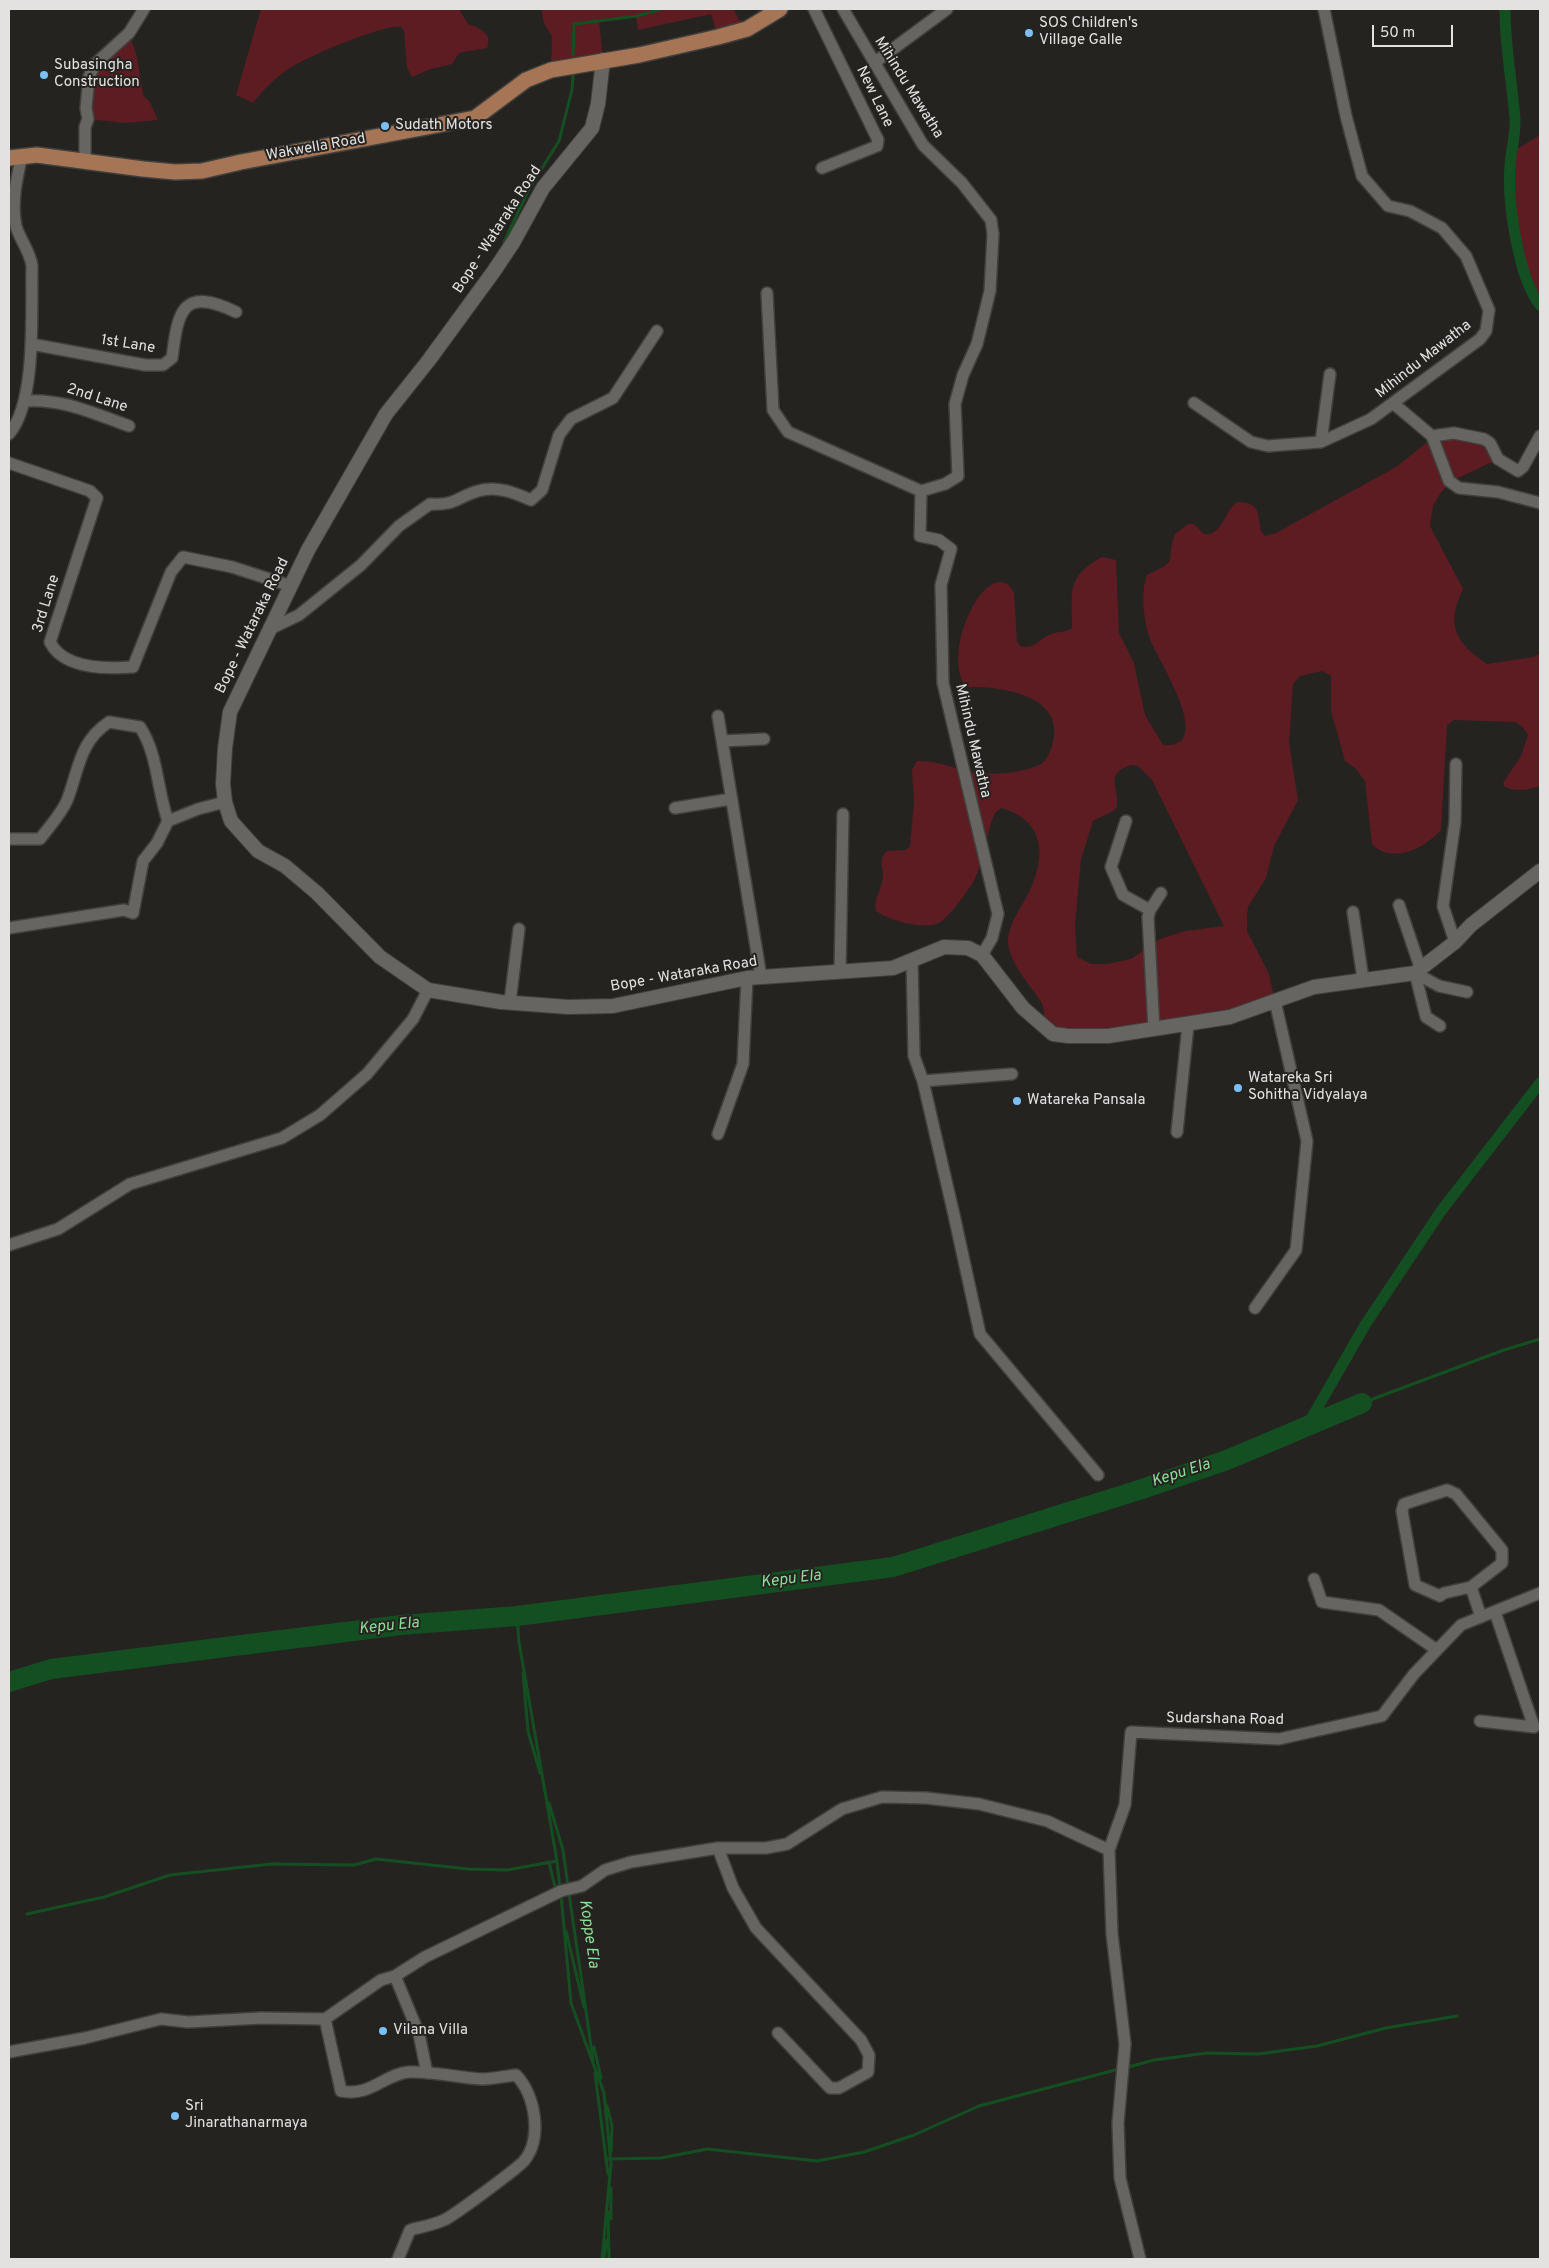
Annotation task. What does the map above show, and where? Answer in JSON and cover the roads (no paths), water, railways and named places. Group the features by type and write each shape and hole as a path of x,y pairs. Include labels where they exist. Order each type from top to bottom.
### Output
{"main road":[{"name":"Wakwella Road","path":"15,157 86,160 167,171 202,171 476,118 526,80 551,70 639,55 737,32 747,29 780,9"}],"street":[{"path":"86,160 86,127 88,119 86,108 89,77 95,64 129,33 144,9"},
{"name":"New Lane","path":"814,9 878,140 877,146 822,168"},
{"name":"Mihindu Mawatha","path":"843,9 923,144 962,183 991,220 993,234 990,290 977,344 957,394 958,476 945,484 921,491 920,536 939,540 951,549 941,585 943,683 998,914 992,938 982,955"},
{"path":"874,63 947,9"},
{"name":"Mihindu Mawatha","path":"1194,403 1251,442 1268,446 1321,442 1371,420 1480,339 1486,331 1489,310 1466,256 1442,228 1410,211 1388,206 1362,176 1346,116 1324,9"},
{"name":"Bope - Wataraka Road","path":"604,60 598,104 592,128 543,188 514,241 494,271 430,360 386,414 326,517 272,628 246,675 230,712 225,748 225,802 231,821 258,851 285,866 318,893 380,957 428,990 510,1002 568,1006 613,1006 747,978 893,968 944,947 968,948 982,955"},
{"path":"9,434 16,426 25,401 31,344 32,266 30,254 16,226 15,157"},
{"path":"767,293 773,410 777,419 788,432 921,491"},
{"name":"1st Lane","path":"31,344 145,365 164,365 172,358 176,326 183,309 194,301 216,302 236,312"},
{"path":"272,628 299,615 361,565 399,526 430,504 446,505 480,490 506,490 531,500 542,490 559,435 571,419 613,398 657,331"},
{"path":"1321,442 1330,374"},
{"name":"2nd Lane","path":"25,401 61,402 129,426"},
{"path":"1394,404 1432,436 1449,481 1459,488 1498,492 1540,502"},
{"path":"1432,436 1454,433 1484,439 1490,443 1498,458 1518,471 1523,467 1540,436"},
{"name":"3rd Lane","path":"9,463 90,491 96,498 50,642 55,652 77,662 106,669 133,668 171,572 183,557 232,567 291,586"},
{"path":"718,716 762,977"},
{"path":"9,839 40,839 68,800 75,769 85,748 97,730 109,722 140,727 150,742 162,803 168,821"},
{"path":"722,741 764,738"},
{"path":"1455,942 1443,906 1455,822 1456,764"},
{"path":"675,808 731,799"},
{"path":"9,928 124,910 133,914 143,861 157,844 168,821 198,809 225,802"},
{"path":"840,972 843,814"},
{"path":"1126,820 1111,867 1123,895 1150,910"},
{"path":"982,955 1023,1008 1053,1034 1108,1036 1138,1030 1154,1030 1188,1025 1230,1017 1314,987 1418,972 1455,942 1471,925 1540,871"},
{"path":"1154,1030 1148,917 1150,910 1162,893"},
{"path":"1399,905 1418,972 1426,1017 1440,1026"},
{"path":"1353,912 1364,979"},
{"path":"510,1002 519,929"},
{"path":"912,959 914,1056 923,1081 980,1334 1098,1475"},
{"path":"1418,972 1439,986 1467,992"},
{"path":"718,1134 743,1064 747,978"},
{"path":"9,1245 58,1229 130,1184 282,1138 312,1120 367,1074 413,1019 428,990"},
{"path":"1255,1308 1296,1250 1306,1140 1275,1001"},
{"path":"1177,1132 1188,1025"},
{"path":"923,1081 1012,1074"},
{"path":"1447,1490 1456,1494 1502,1550 1502,1563 1471,1587 1444,1593 1440,1596 1415,1585 1402,1511 1404,1504 1447,1490"},
{"path":"1314,1579 1322,1602 1379,1610 1437,1650"},
{"path":"1471,1587 1481,1618"},
{"path":"1536,1595 1540,1605"},
{"name":"Sudarshana Road","path":"1108,1850 1125,1806 1131,1732 1279,1740 1382,1716 1414,1674 1461,1625 1536,1595"},
{"path":"1480,1721 1534,1727 1495,1612"},
{"path":"9,2052 85,2038 161,2018 188,2022 261,2018 325,2019 381,1980 395,1976 425,1958 561,1891 582,1886 605,1870 631,1862 718,1848 766,1848 787,1844 842,1809 882,1797 926,1798 979,1804 1047,1821 1108,1850 1112,1934 1125,2044 1118,2123 1120,2178 1140,2259"},
{"path":"718,1848 733,1888 756,1928 861,2040 870,2055 868,2072 839,2088 830,2088 778,2033"},
{"path":"395,1976 419,2034 427,2073"},
{"path":"325,2019 341,2091 357,2093 400,2074 444,2073 482,2079 516,2075 526,2085 533,2107 533,2139 524,2161 445,2220 410,2230 398,2259"}],"waterway":[{"path":"573,55 574,24 637,16 661,9"},
{"path":"1505,9 1507,50 1515,119 1510,165 1512,218 1526,277 1532,293 1540,305"},
{"path":"504,242 529,189 559,141 572,90 573,75"},
{"path":"1307,1426 1365,1325 1441,1211 1540,1083"},
{"name":"Kepu Ela","path":"1362,1403 1504,1350 1540,1339"},
{"name":"Kepu Ela","path":"9,1682 51,1669 401,1625 517,1616 893,1567 1139,1490 1227,1460 1362,1403"},
{"name":"Koppe Ela","path":"517,1616 519,1642 557,1861 560,1889"},
{"name":"Koppe Ela","path":"523,1673 528,1731 540,1773"},
{"name":"Koppe Ela","path":"549,1803 563,1850 568,1886"},
{"path":"27,1914 104,1897 170,1875 271,1864 354,1865 376,1859 468,1869 507,1870 557,1861"},
{"path":"549,1862 556,1891"},
{"name":"Koppe Ela","path":"569,1893 593,2060"},
{"name":"Koppe Ela","path":"561,1895 571,2003 604,2093 611,2164 602,2259"},
{"path":"566,1931 584,2007"},
{"path":"1125,2068 1154,2060 1207,2053 1258,2054 1317,2046 1386,2028 1457,2016"},
{"name":"Koppe Ela","path":"594,2047 601,2078"},
{"path":"608,2159 661,2158 707,2149 817,2161 864,2152 914,2135 979,2106 1119,2069"},
{"name":"Koppe Ela","path":"595,2073 608,2174"},
{"path":"607,2106 612,2126 611,2152"},
{"name":"Koppe Ela","path":"611,2188 611,2219"},
{"name":"Koppe Ela","path":"608,2212 609,2259"},
{"name":"Koppe Ela","path":"604,2259 607,2240"}],"place":[{"name":"SOS Children's Village Galle","path":"1029,33"},
{"name":"Subasingha Construction","path":"44,75"},
{"name":"Sudath Motors","path":"385,126"},
{"name":"Watareka Sri Sohitha Vidyalaya","path":"1238,1088"},
{"name":"Watareka Pansala","path":"1017,1101"},
{"name":"Vilana Villa","path":"383,2031"},
{"name":"Sri Jinarathanarmaya","path":"175,2116"}]}
